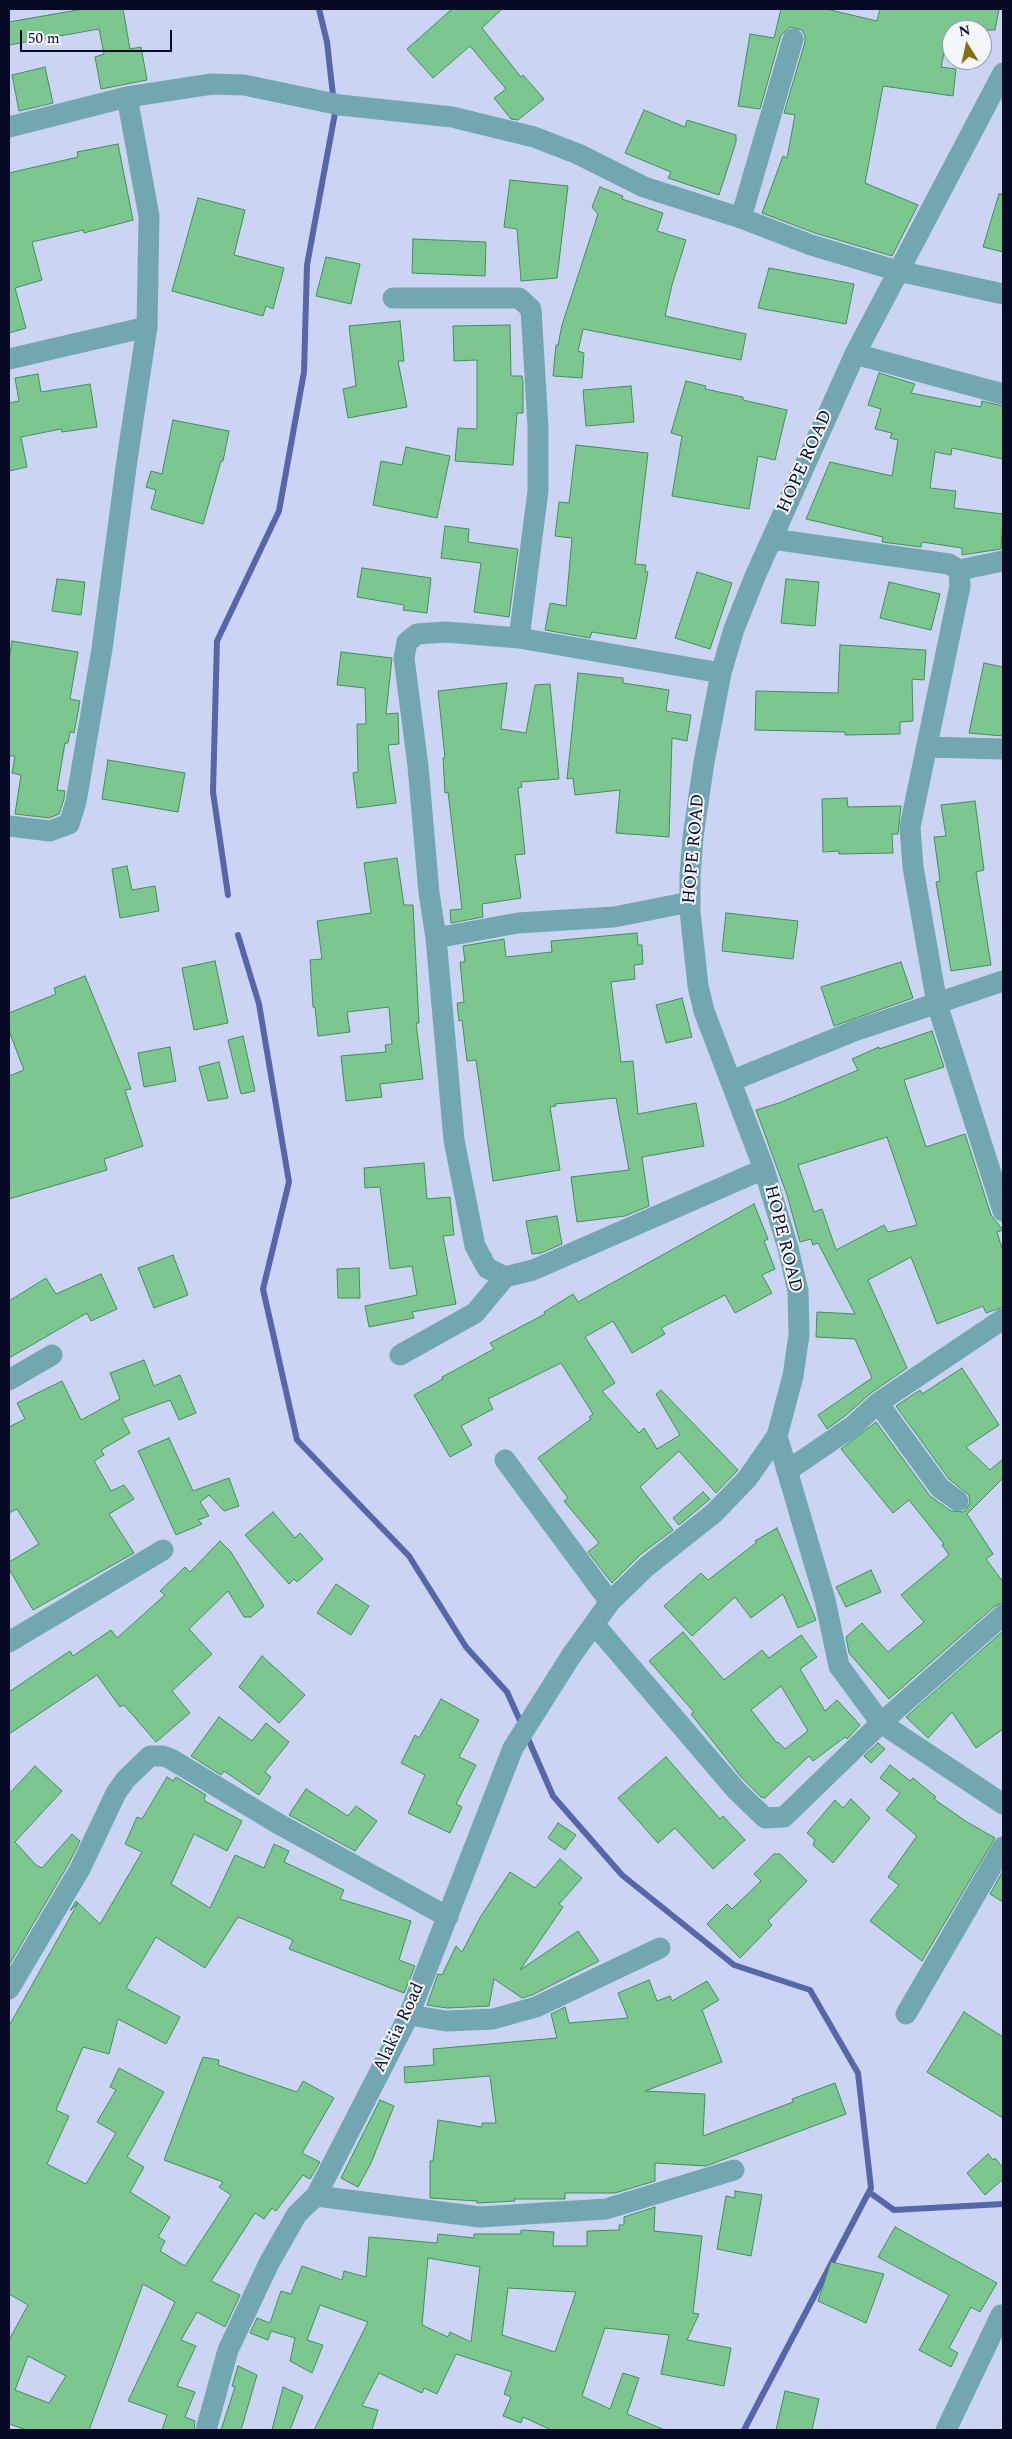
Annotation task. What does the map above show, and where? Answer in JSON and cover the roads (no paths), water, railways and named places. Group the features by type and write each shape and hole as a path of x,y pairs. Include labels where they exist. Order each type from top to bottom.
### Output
{"street":[{"path":"740,218 793,39"},
{"name":"HOPE ROAD","path":"594,1624 610,1602 646,1567 714,1513 747,1479 777,1436 793,1376 799,1335 798,1291 788,1248 764,1169 704,1011 698,986 690,902 693,837 721,673 734,629 772,538 855,354 1003,73"},
{"path":"9,127 127,97 212,84 244,85 334,104 452,117 534,137 578,154 644,188 740,218 811,244 898,271 1003,294"},
{"path":"9,826 50,831 69,824 76,802 102,649 147,327 149,216 127,97"},
{"path":"393,298 519,298 531,309 538,427 538,492 519,638"},
{"path":"9,359 147,327"},
{"path":"855,354 1003,394"},
{"path":"772,538 949,564 959,570 1003,561"},
{"path":"959,570 960,586 910,827 913,867 937,1004 1003,1211"},
{"path":"504,1277 487,1268 476,1246 454,1140 436,938 429,893 418,766 404,658 407,642 417,634 435,631 519,638 721,673"},
{"path":"927,747 1003,749"},
{"path":"436,938 518,923 614,917 690,902"},
{"path":"731,1081 854,1031 1003,981"},
{"path":"400,1355 474,1312 504,1277 533,1270 764,1169"},
{"path":"787,1471 853,1426 878,1403 1003,1319"},
{"path":"9,1380 52,1355"},
{"path":"878,1403 940,1488 958,1501"},
{"path":"777,1436 825,1600 840,1666 881,1723 1003,1804"},
{"path":"505,1460 610,1602"},
{"path":"9,1642 163,1550"},
{"path":"594,1624 736,1790 765,1818 784,1818 881,1723 1003,1615"},
{"name":"Alakia Road","path":"206,2430 228,2350 240,2322 287,2230 297,2214 316,2196 409,2015 513,1748 535,1710 594,1624"},
{"path":"9,1989 80,1869 116,1793 126,1778 150,1756 163,1756 172,1759 277,1823 448,1917"},
{"path":"906,2014 1003,1848"},
{"path":"409,2015 446,2021 493,2019 536,2007 660,1948"},
{"path":"316,2196 480,2217 596,2210 606,2209 734,2170"},
{"path":"946,2430 1002,2315"}],"waterway":[{"path":"228,895 213,792 217,641 279,511 304,372 307,265 335,113 327,42 319,9"},
{"path":"238,935 259,1004 289,1182 263,1289 297,1440 409,1556 466,1647 507,1692 522,1725"},
{"path":"526,1734 553,1796 622,1875 734,1965 810,1990 858,2073 871,2188 744,2430"},
{"path":"869,2192 894,2210 1003,2204"}]}
